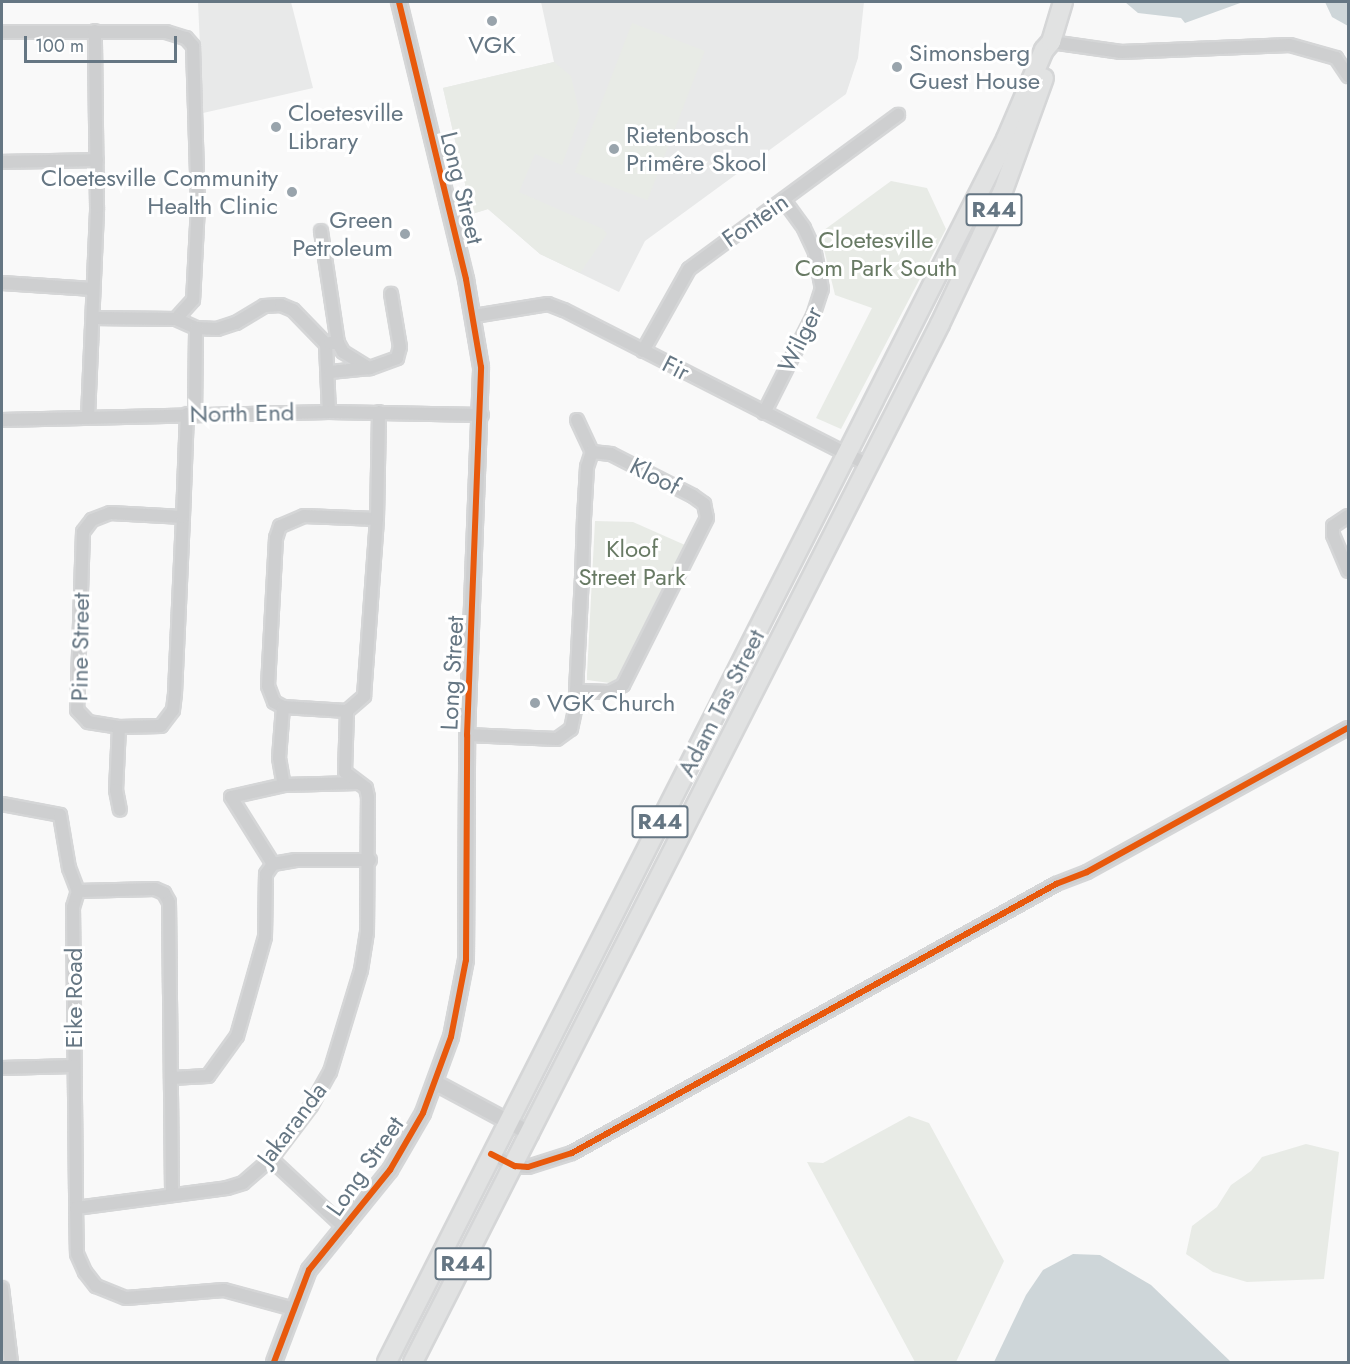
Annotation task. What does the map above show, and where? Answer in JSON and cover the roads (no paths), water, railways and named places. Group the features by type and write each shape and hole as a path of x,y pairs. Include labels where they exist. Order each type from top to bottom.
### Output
{"main road":[{"name":"Adam Tas Street","path":"387,1362 507,1120 1006,139 1044,50 1051,42 1063,2"},
{"name":"Adam Tas Street","path":"413,1362 515,1166 870,466 1003,191 1053,50 1051,42"}],"street":[{"name":"Long Street","path":"274,1362 309,1270 390,1170 436,1083 451,1036 466,960 467,735 482,415 474,316 399,2"},
{"path":"88,417 97,160 95,31"},
{"path":"2,32 166,32 186,38 193,46 198,206 195,292 190,308 176,319"},
{"path":"1051,42 1121,52 1290,45 1346,63 1348,76"},
{"name":"Fontein","path":"643,351 689,269 898,116"},
{"path":"2,162 97,160"},
{"name":"Wilger","path":"764,413 813,316 822,289 815,252 804,228 784,200"},
{"path":"321,231 332,343 329,411"},
{"path":"2,283 93,289"},
{"path":"330,372 370,369 399,355 391,294"},
{"name":"Fir","path":"474,316 548,304 870,466"},
{"path":"93,318 176,319 196,328 227,327 264,306 281,305 293,310 343,352 370,369"},
{"name":"Pine Street","path":"183,517 111,513 92,520 83,532 77,710 88,722 119,727 161,726 173,711 196,328"},
{"name":"North End","path":"2,420 329,411 482,415"},
{"path":"377,519 304,516 280,526 276,538 268,686 274,702 283,707 346,711 358,704 367,688 377,519 380,412"},
{"path":"467,735 557,739 571,729 576,691 587,467 592,452 577,420"},
{"name":"Kloof","path":"576,691 610,692 623,685 707,518 704,504 693,496 610,454 592,452"},
{"path":"1348,516 1333,526 1333,535 1348,571"},
{"path":"283,707 279,758 284,785"},
{"name":"Jakaranda","path":"76,1208 237,1185 271,1159 311,1106 340,1047 361,970 370,860 367,793 345,772 346,711"},
{"path":"119,727 116,790 120,810"},
{"path":"491,1154 515,1166 543,1165 572,1154 1056,884 1087,872 1348,728"},
{"path":"273,864 231,797 284,785 357,783"},
{"path":"2,804 60,815 69,868 78,891 148,889 167,897 172,1196"},
{"path":"171,1078 208,1076 237,1036 265,937 267,874 273,864 296,860 370,860"},
{"name":"Eike Road","path":"78,891 73,907 76,1208 78,1254 85,1272 111,1294 126,1298 224,1290 294,1309"},
{"path":"2,1068 74,1066"},
{"path":"436,1083 531,1134"},
{"path":"271,1159 345,1228"},
{"path":"2,1288 11,1362"}],"place":[{"name":"VGK","path":"492,21"},
{"name":"Simonsberg Guest House","path":"897,67"},
{"name":"Cloetesville Library","path":"276,127"},
{"name":"Rietenbosch Primêre Skool","path":"614,149"},
{"name":"Cloetesville Community Health Clinic","path":"292,192"},
{"name":"Green Petroleum","path":"405,234"},
{"name":"VGK Church","path":"535,703"}],"park label":[{"name":"Cloetesville Com Park South","path":"876,254"},
{"name":"Kloof Street Park","path":"632,563"}]}
